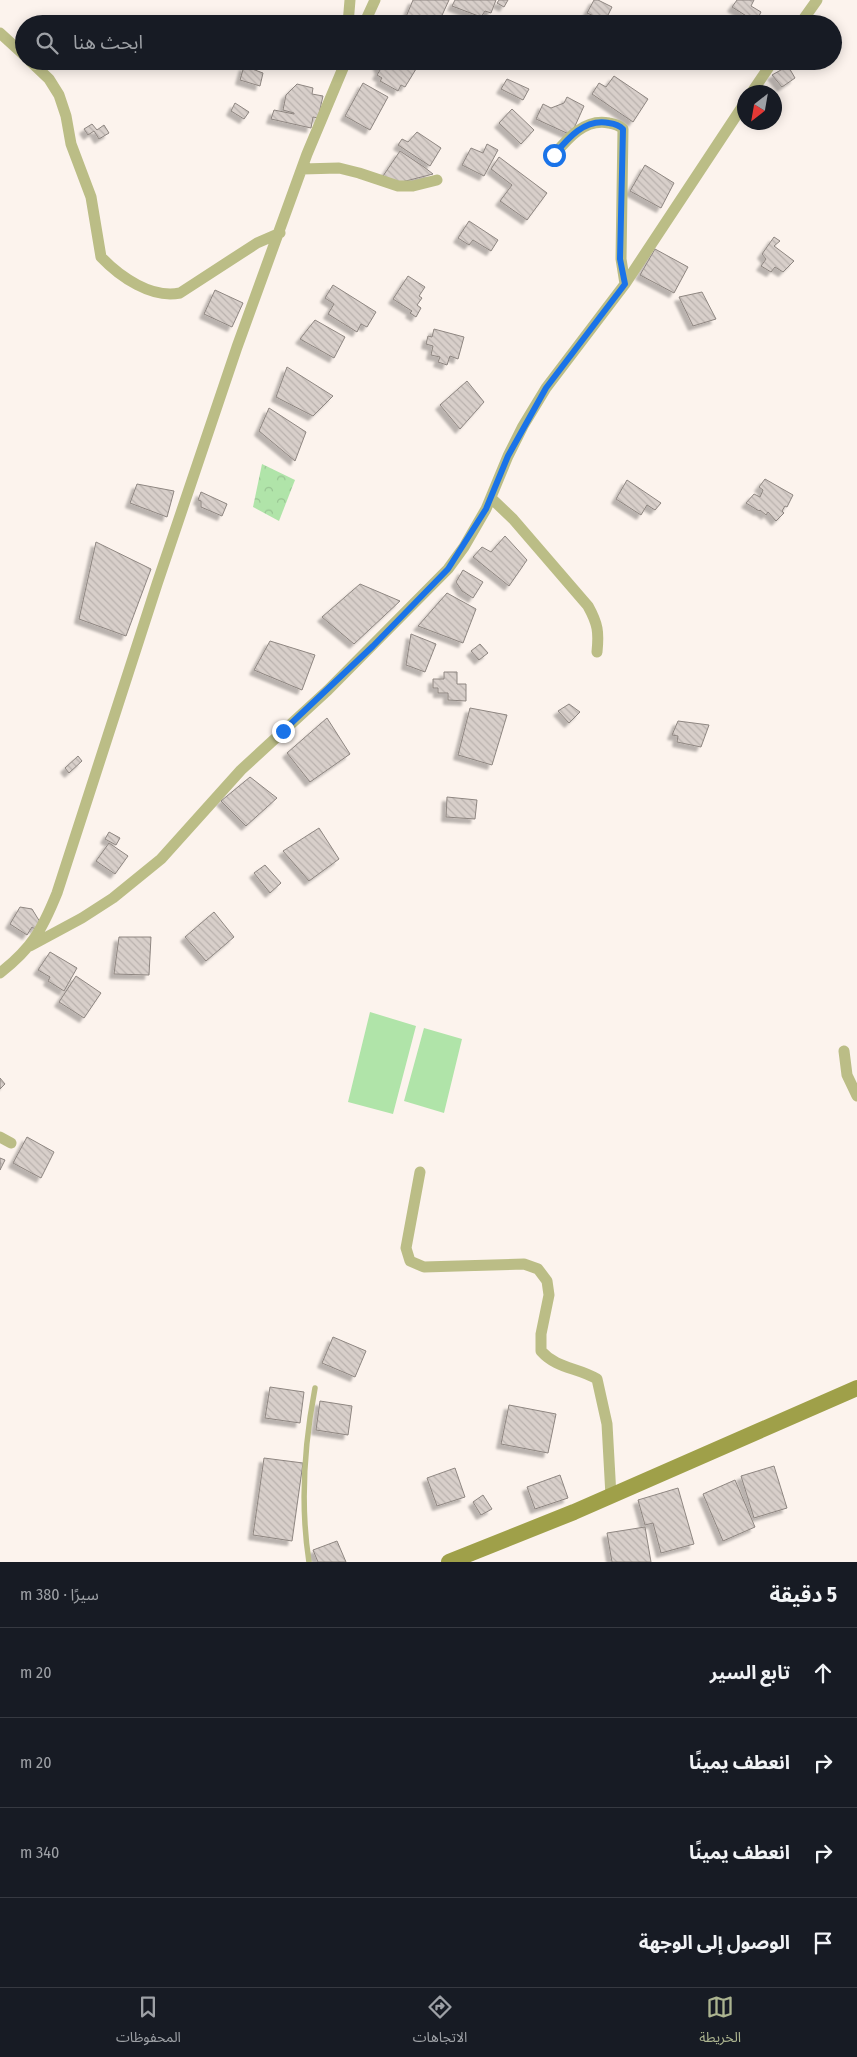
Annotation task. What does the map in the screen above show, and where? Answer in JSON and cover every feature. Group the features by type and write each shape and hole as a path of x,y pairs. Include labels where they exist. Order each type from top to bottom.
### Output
{"main road":[{"path":"449,1562 611,1496 857,1388"}],"street":[{"path":"349,15 350,0"},
{"path":"368,15 375,0"},
{"path":"806,15 817,0"},
{"path":"0,33 15,47"},
{"path":"40,70 49,79 59,95 66,116 71,144 91,197 102,256 107,263 133,282 156,293 170,295 180,293 251,247 280,233"},
{"path":"30,946 44,923 69,860 157,584 237,348 302,169 341,70"},
{"path":"757,85 767,70"},
{"path":"0,973 30,946 82,918 113,898 161,859 241,770 334,684 448,569 464,547 491,498 508,456 546,388 625,284 737,115"},
{"path":"554,155 566,140 584,126 596,122 607,122 620,125 623,129 620,259 625,284"},
{"path":"302,169 339,168 398,186 413,186 437,180"},
{"path":"491,498 513,519 588,606 597,622 599,633 597,652"},
{"path":"844,1051 847,1075 857,1096"},
{"path":"0,1137 11,1143"},
{"path":"420,1172 406,1248 410,1261 424,1267 524,1264 538,1269 547,1281 549,1296 541,1334 540,1351 549,1360 584,1371 598,1379 606,1424 611,1496"}],"lane":[{"path":"309,1562 303,1497 306,1433 315,1388"}],"green space":[{"path":"262,464 295,480 279,521 253,507"},
{"path":"370,1012 416,1026 393,1114 348,1102"},
{"path":"424,1028 462,1039 444,1113 404,1101"}],"building":[{"path":"413,0 449,0 442,15 407,15"},
{"path":"455,0 496,0 491,13 485,11 482,15 476,15 452,6"},
{"path":"499,0 508,0 504,7 497,3"},
{"path":"594,0 612,7 608,15 592,15 587,13"},
{"path":"737,0 754,0 751,6 761,12 760,15 745,15 732,7"},
{"path":"243,70 255,70 263,73 260,86 240,80"},
{"path":"380,70 415,70 405,87 401,85 398,91 380,81 382,78 377,75"},
{"path":"781,70 790,70 795,78 782,87 772,75"},
{"path":"614,76 648,99 633,122 592,94 599,83 606,87"},
{"path":"507,79 529,89 523,100 501,89"},
{"path":"363,83 388,97 370,130 345,116"},
{"path":"297,84 313,88 312,94 323,96 318,118 313,117 311,128 271,119 274,110 294,114 283,110 286,95"},
{"path":"567,97 584,106 571,135 536,119 543,104 551,108 564,103"},
{"path":"235,103 249,112 244,119 231,111"},
{"path":"512,109 534,130 521,144 499,123"},
{"path":"92,124 97,130 104,125 109,133 99,139 94,131 88,135 84,129"},
{"path":"417,132 441,148 430,166 398,145 402,139 408,142"},
{"path":"487,144 498,150 484,176 462,165 471,148 483,153"},
{"path":"400,151 433,174 398,183 383,176"},
{"path":"499,157 547,193 527,220 500,201 512,185 491,169"},
{"path":"645,165 674,183 661,208 630,191"},
{"path":"469,221 498,240 491,251 473,240 469,245 458,238"},
{"path":"774,237 780,241 774,246 794,261 783,272 775,267 771,272 761,266 766,259 762,254"},
{"path":"655,249 688,267 674,293 640,275"},
{"path":"408,276 425,287 419,296 422,298 417,305 421,308 416,317 410,313 412,311 393,299"},
{"path":"333,285 376,312 367,327 361,324 357,332 328,314 334,304 325,298"},
{"path":"215,290 243,303 232,327 204,314"},
{"path":"702,292 716,319 693,326 679,297"},
{"path":"315,320 345,337 334,358 300,339"},
{"path":"434,329 464,337 458,359 450,356 447,365 438,362 440,357 431,355 433,346 426,344 428,336 432,337"},
{"path":"287,367 333,396 313,416 276,397"},
{"path":"467,381 484,402 460,429 440,405"},
{"path":"269,408 306,432 295,461 259,431"},
{"path":"765,479 793,495 787,507 785,506 782,511 784,513 776,521 768,512 766,515 746,503 754,494 760,497 763,490 759,487"},
{"path":"627,480 661,503 655,510 647,505 641,515 616,499"},
{"path":"137,484 174,491 167,517 130,503"},
{"path":"201,492 227,504 222,516 201,507 201,501 198,500"},
{"path":"505,536 527,560 509,586 473,557 482,547 491,552"},
{"path":"96,542 151,569 126,636 79,619"},
{"path":"463,570 483,582 473,598 462,591 456,582"},
{"path":"360,584 400,601 354,644 322,617"},
{"path":"447,593 476,609 463,643 418,626"},
{"path":"411,634 436,644 425,672 406,665"},
{"path":"270,641 315,655 302,690 254,670"},
{"path":"480,644 488,653 479,660 471,651"},
{"path":"444,672 457,672 457,684 466,684 466,701 448,700 448,693 438,693 438,688 433,688 433,679 444,679"},
{"path":"569,704 580,712 569,723 558,711"},
{"path":"470,708 507,715 492,765 458,755"},
{"path":"327,718 350,754 310,782 287,753"},
{"path":"678,721 709,725 701,747 677,742 678,736 672,735"},
{"path":"78,756 82,761 69,773 65,768"},
{"path":"250,777 277,798 246,826 221,801"},
{"path":"447,797 477,800 475,819 446,817"},
{"path":"319,828 339,859 309,881 283,851"},
{"path":"109,832 120,838 116,845 105,839"},
{"path":"109,843 128,856 115,874 96,861"},
{"path":"265,865 281,883 270,893 254,873"},
{"path":"20,907 32,909 40,922 35,929 32,927 27,935 10,924"},
{"path":"214,912 234,937 206,961 185,937"},
{"path":"119,937 151,937 149,975 114,974"},
{"path":"50,952 77,968 64,991 48,981 50,977 38,970"},
{"path":"76,976 101,993 84,1018 59,1002"},
{"path":"0,1078 5,1084 0,1089"},
{"path":"27,1137 54,1152 41,1178 13,1163"},
{"path":"0,1158 5,1160 0,1170"},
{"path":"333,1337 366,1351 355,1377 322,1363"},
{"path":"270,1387 304,1392 300,1423 265,1418"},
{"path":"320,1401 352,1406 348,1435 316,1430"},
{"path":"509,1405 556,1414 548,1453 501,1444"},
{"path":"264,1458 303,1463 292,1541 253,1535"},
{"path":"774,1466 787,1508 754,1518 741,1476"},
{"path":"455,1468 465,1497 437,1506 427,1478"},
{"path":"560,1475 568,1498 535,1509 527,1487"},
{"path":"735,1480 755,1527 723,1541 703,1494"},
{"path":"678,1488 694,1544 661,1553 653,1523 645,1525 638,1500"},
{"path":"483,1495 492,1509 481,1515 473,1502"},
{"path":"645,1527 651,1562 612,1562 607,1533"},
{"path":"337,1541 346,1562 318,1562 313,1550"}],"route":[{"path":"283,731 373,646 448,569 464,547 486,509 508,456 523,426 546,388 625,284 620,259 623,129 620,125 607,122 596,122 584,126 566,140 554,155"}]}
